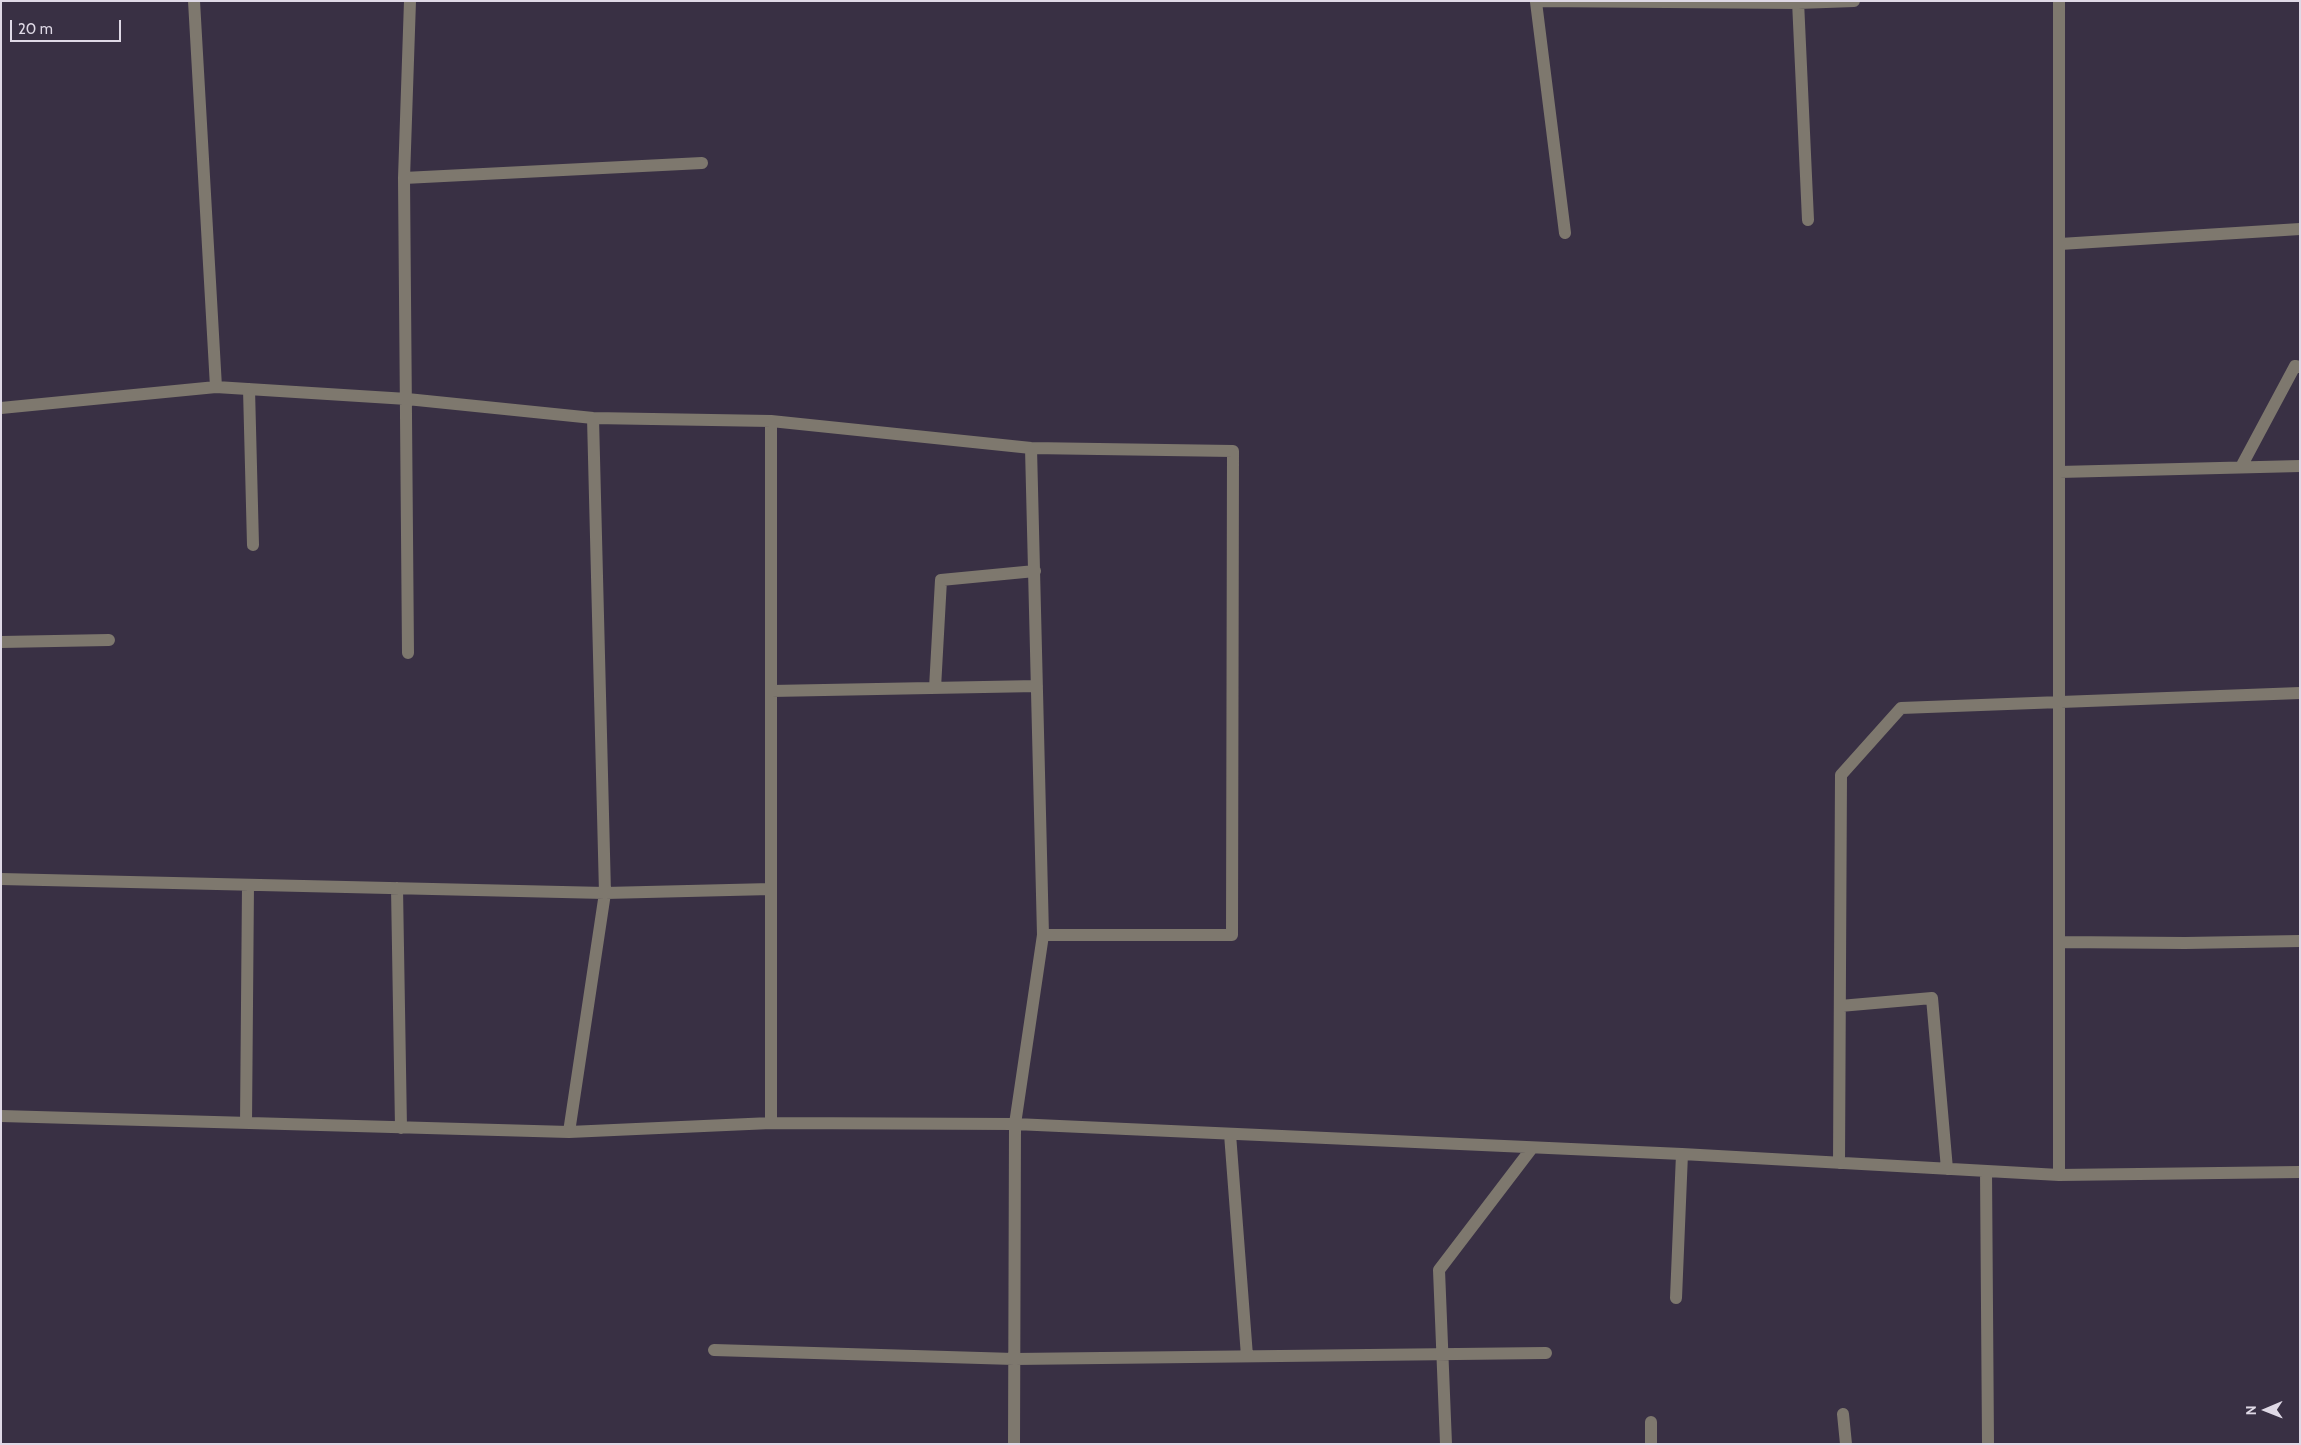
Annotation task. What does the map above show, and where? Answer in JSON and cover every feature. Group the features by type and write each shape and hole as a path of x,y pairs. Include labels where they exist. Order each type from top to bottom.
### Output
{"street":[{"path":"194,1 216,387"},
{"path":"408,653 404,178 410,1"},
{"path":"1565,233 1536,2 1854,1"},
{"path":"2059,1174 2060,1"},
{"path":"1798,2 1808,220"},
{"path":"404,178 702,163"},
{"path":"2060,244 2300,229"},
{"path":"2241,467 2295,366 2300,367"},
{"path":"1,408 216,387 407,399 593,418 771,422 1031,448 1233,451 1232,935 1044,935"},
{"path":"249,389 253,545"},
{"path":"569,1132 605,893 593,418"},
{"path":"771,422 771,1123"},
{"path":"1014,1444 1016,1124 1044,935 1031,448"},
{"path":"2059,472 2300,466"},
{"path":"935,688 941,580 1035,571"},
{"path":"1,642 109,640"},
{"path":"771,691 1037,686"},
{"path":"1839,1163 1841,775 1901,708 2300,693"},
{"path":"1,879 605,893 772,889"},
{"path":"246,1123 248,885"},
{"path":"397,888 401,1128"},
{"path":"2060,942 2185,943 2300,941"},
{"path":"1840,1006 1932,998 1947,1169"},
{"path":"1,1116 569,1132 771,1123 1016,1124 1682,1154 2059,1174 2300,1172"},
{"path":"1230,1134 1247,1356"},
{"path":"1446,1444 1440,1270 1532,1148"},
{"path":"1676,1298 1682,1154"},
{"path":"1986,1171 1988,1444"},
{"path":"714,1350 1014,1359 1546,1352"},
{"path":"1843,1414 1846,1444"},
{"path":"1651,1422 1651,1444"}]}
